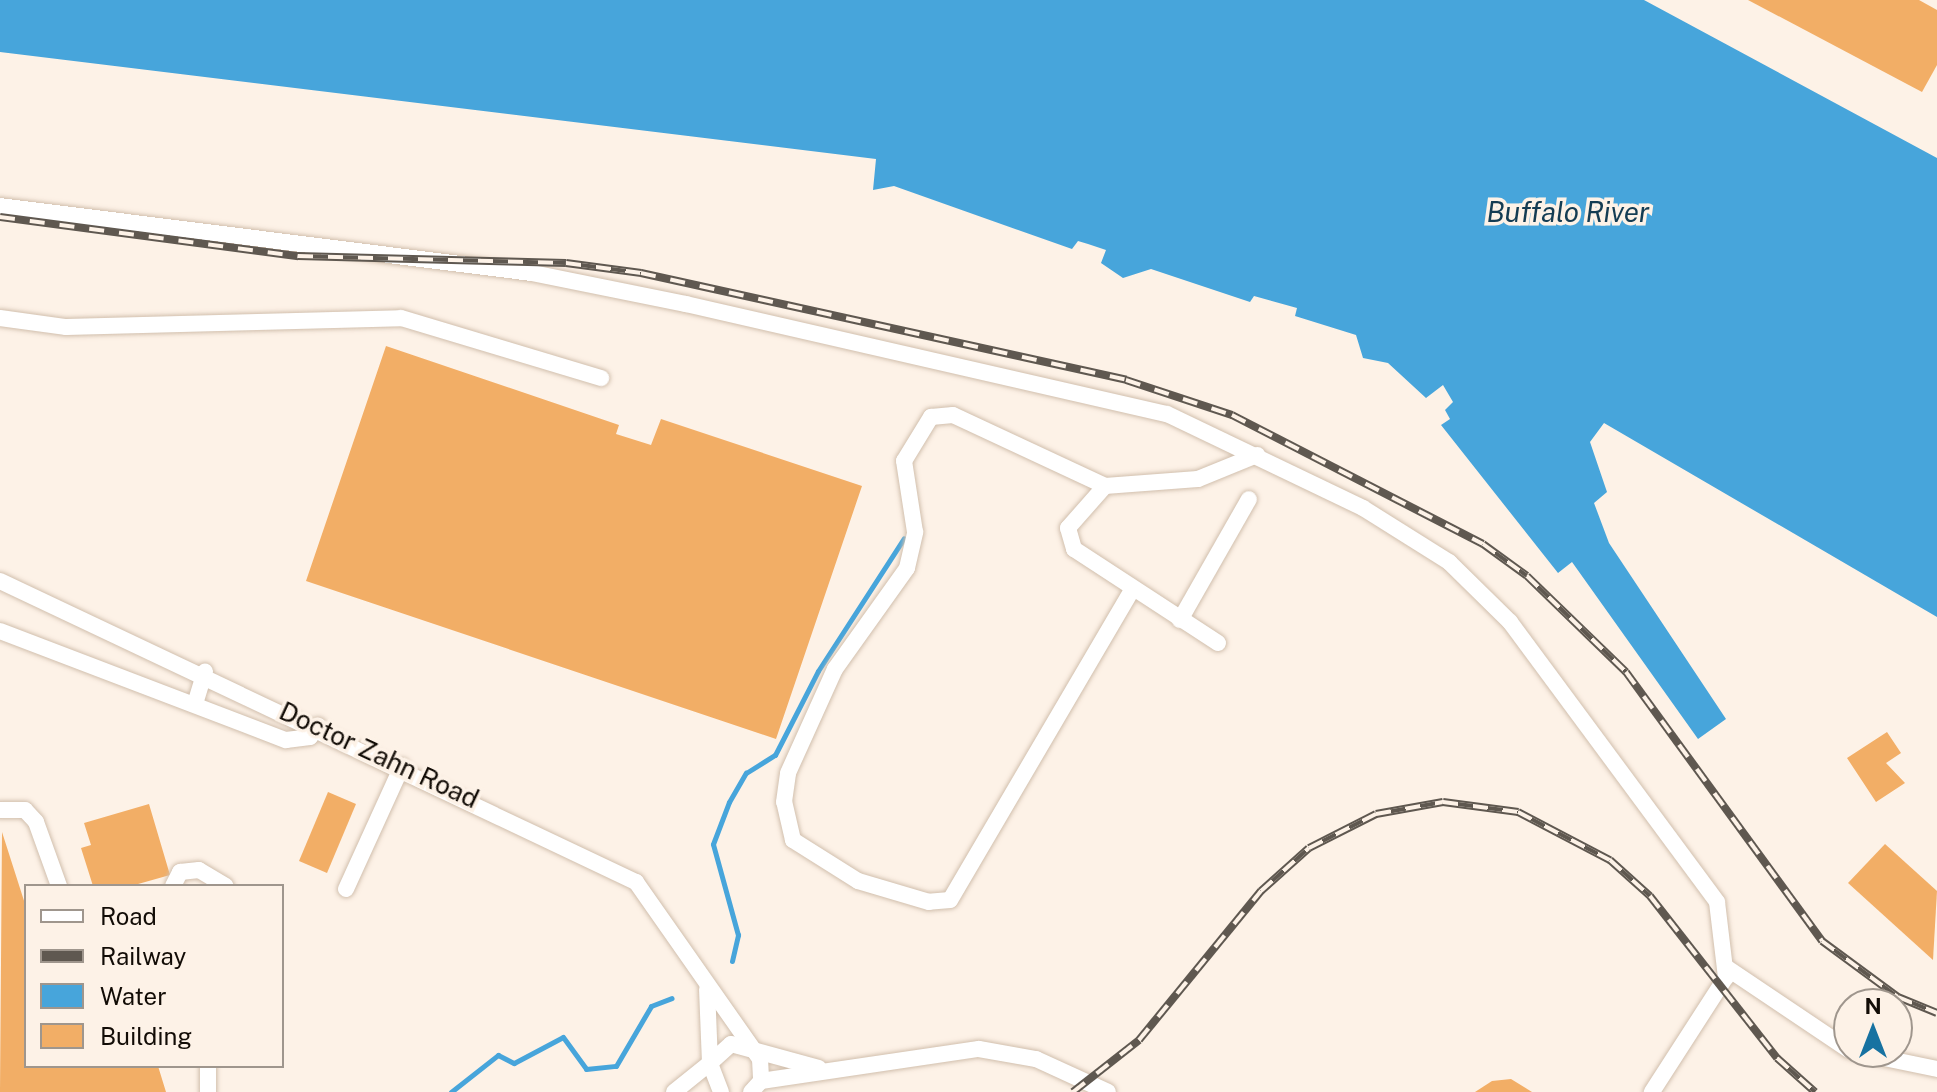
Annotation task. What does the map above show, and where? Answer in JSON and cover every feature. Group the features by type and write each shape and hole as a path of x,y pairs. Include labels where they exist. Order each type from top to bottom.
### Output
{"street":[{"path":"0,206 586,283 1167,414 1257,455 1449,562 1510,622 1710,888 1722,915 1727,968 1652,1092"},
{"path":"0,318 66,327 264,318 401,318 517,349 601,378"},
{"path":"1132,590 950,900 929,902 858,881 793,840 784,802 788,773 812,713 907,568 914,523 904,461 921,427 931,417 953,415 1105,486 1198,479 1257,455"},
{"path":"1105,486 1067,537 1132,590 1218,643"},
{"path":"1180,620 1249,499"},
{"name":"Doctor Zahn Road","path":"0,581 205,672 636,882 671,923 707,989 753,1050 756,1086 819,1068 1000,1050 1108,1092"},
{"path":"0,631 286,740 310,737 318,726"},
{"path":"195,704 205,672"},
{"path":"346,889 402,766"},
{"path":"0,810 25,810 36,822 58,884"},
{"path":"174,884 180,872 199,870 223,884"},
{"path":"1727,968 1833,1039"},
{"name":"Doctor Zahn Road","path":"707,989 710,1063 721,1092"},
{"name":"Doctor Zahn Road","path":"710,1063 731,1044 819,1068"},
{"path":"674,1092 710,1063"},
{"path":"1913,1064 1937,1069"},
{"path":"208,1068 208,1092"}],"water":[{"name":"Buffalo River","path":"0,0 1644,0 1937,158 1937,617 1604,423 1590,442 1607,492 1594,503 1609,543 1726,719 1698,739 1572,562 1558,573 1441,425 1450,419 1445,410 1453,402 1443,385 1426,398 1388,363 1363,358 1356,335 1295,316 1297,308 1254,296 1250,302 1151,269 1123,278 1101,263 1106,250 1078,241 1072,249 894,186 873,190 876,159 0,52"}],"building":[{"path":"1748,0 1919,0 1937,10 1937,65 1922,92"},
{"path":"386,346 619,425 616,434 651,445 661,419 862,486 776,739 306,581"},
{"path":"1887,732 1901,753 1886,763 1905,783 1876,802 1847,758"},
{"path":"328,792 356,804 327,873 299,861"},
{"path":"149,804 170,875 138,884 92,884 81,848 91,845 84,823"},
{"path":"2,832 24,901 24,1068 159,1068 166,1092 0,1092"},
{"path":"1885,844 1937,891 1933,960 1848,883"},
{"path":"1511,1079 1532,1092 1475,1092 1492,1081"}],"waterway":[{"path":"732,961 738,935 713,844 729,802 746,773 775,755 818,671 904,538"},
{"path":"451,1092 498,1055 514,1063 563,1037 586,1069 616,1066 651,1006 672,998"}],"railway":[{"path":"0,217 298,256 566,263 641,273 1126,380 1232,415 1483,544 1527,576 1626,672 1822,941 1898,997 1937,1013"},
{"path":"1073,1092 1139,1040 1261,891 1309,848 1376,814 1443,802 1518,812 1610,860 1650,896 1777,1058 1815,1092"}]}
